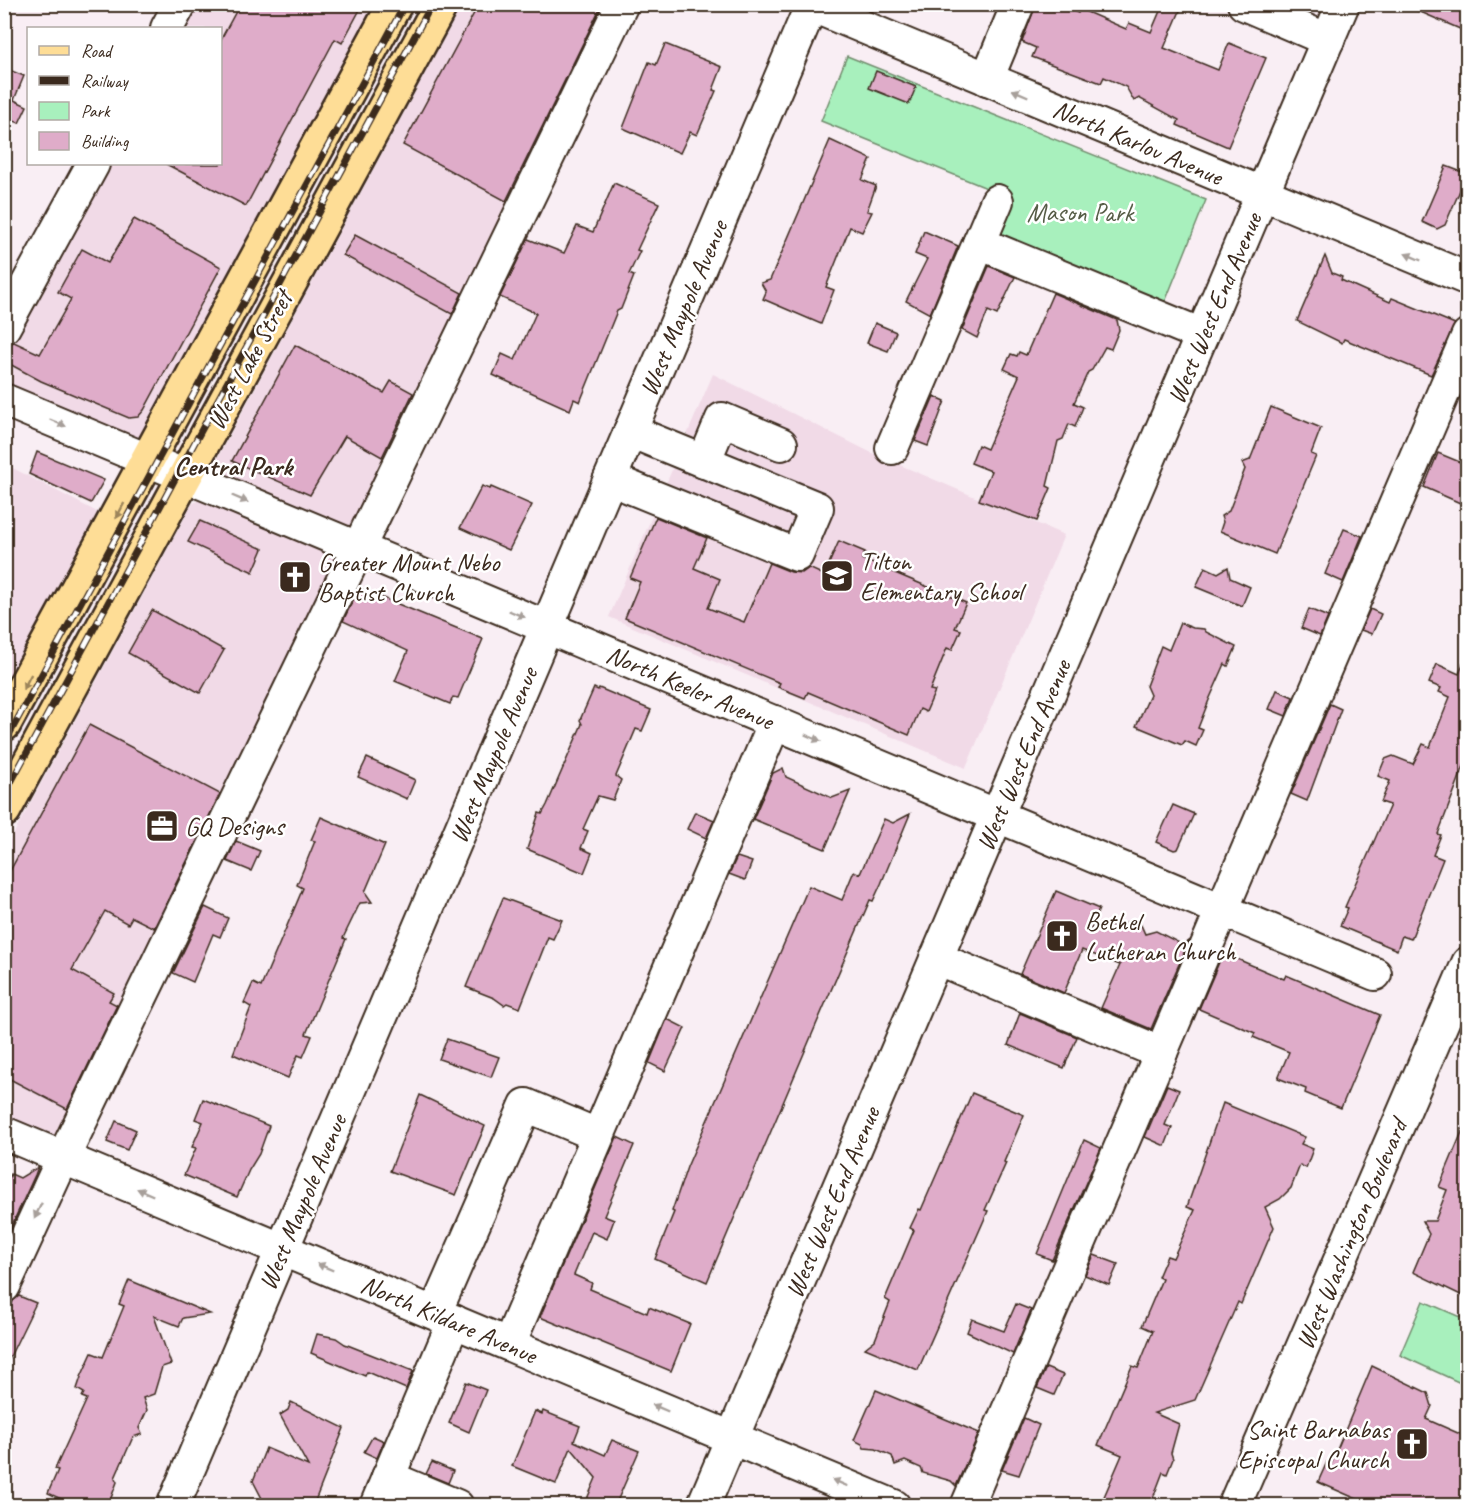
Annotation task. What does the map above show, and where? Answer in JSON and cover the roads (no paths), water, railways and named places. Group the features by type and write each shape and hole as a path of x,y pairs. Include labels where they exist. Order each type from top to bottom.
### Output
{"main road":[{"name":"West Lake Street","path":"4,810 167,468 395,4"},
{"name":"West Lake Street","path":"4,770 418,4"},
{"name":"West Lake Street","path":"4,724 167,468 441,4"}],"street":[{"path":"167,27 180,4"},
{"path":"4,1286 63,1158 622,4"},
{"path":"987,79 1018,4"},
{"path":"1244,4 1328,40"},
{"name":"West West End Avenue","path":"703,1506 1343,4"},
{"name":"North Karlov Avenue","path":"811,5 1467,279"},
{"name":"West Maypole Avenue","path":"173,1506 811,5"},
{"path":"4,327 92,165"},
{"path":"892,448 997,201"},
{"path":"979,243 1202,335"},
{"path":"968,1506 1467,335"},
{"name":"North Keeler Avenue","path":"4,400 1375,975"},
{"path":"704,462 722,419 781,444"},
{"path":"610,478 797,555 817,508 630,431"},
{"path":"509,1344 775,722"},
{"path":"936,958 1161,1053"},
{"name":"West Washington Boulevard","path":"1234,1506 1458,1010 1467,963"},
{"path":"375,1506 388,1477 444,1317 526,1105 597,1135"},
{"name":"North Kildare Avenue","path":"4,1133 894,1506"},
{"path":"388,1477 457,1506"}],"railway":[{"path":"4,744 405,4"},
{"path":"4,795 432,4"}],"place":[{"name":"Tilton Elementary School","path":"837,576"},
{"name":"Greater Mount Nebo Baptist Church","path":"295,577"},
{"name":"GQ Designs","path":"162,826"},
{"name":"Bethel Lutheran Church","path":"1062,936"},
{"name":"Saint Barnabas Episcopal Church","path":"1412,1444"}],"district":[{"name":"Central Park","path":"233,466"}],"park label":[{"name":"Mason Park","path":"1080,212"}]}
